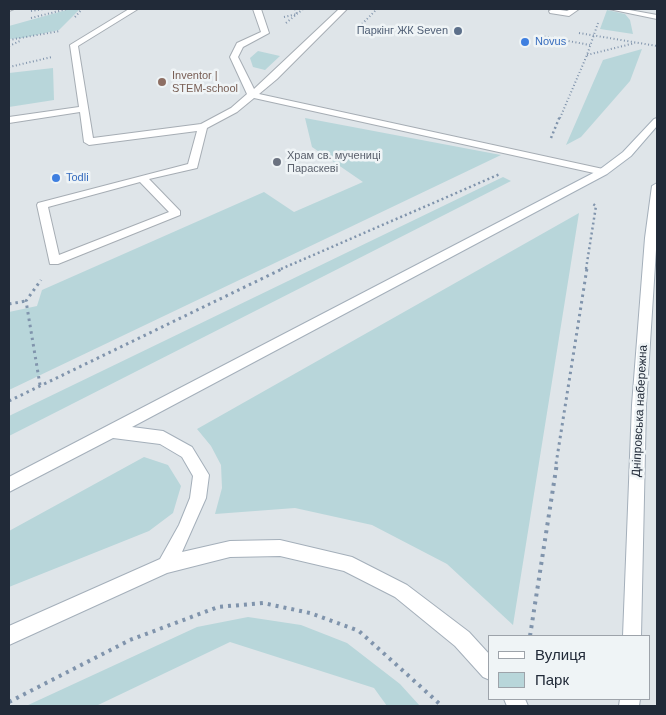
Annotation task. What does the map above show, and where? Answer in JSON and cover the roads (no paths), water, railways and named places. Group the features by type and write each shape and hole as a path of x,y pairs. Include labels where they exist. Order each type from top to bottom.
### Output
{"main road":[{"path":"134,9 74,45 89,142 203,127 234,110 274,77 342,9"},
{"path":"252,95 234,57 240,45 265,33 257,9"},
{"path":"553,11 569,14 575,9"},
{"path":"613,9 657,17"},
{"path":"252,95 603,172"},
{"path":"9,120 84,109"},
{"path":"9,485 603,172 627,154 657,122"},
{"path":"142,178 176,213 54,262 42,205 142,178 194,166 203,127"},
{"name":"Дніпровська набережна","path":"632,635 639,405 651,238 657,186"},
{"path":"111,431 162,438 188,452 201,475 198,498 185,530 166,565"},
{"path":"9,636 166,565 230,549 280,548 346,563 401,591 462,640 488,668"}],"place":[{"name":"Паркінг ЖК Seven","path":"458,31"},
{"name":"Novus","path":"525,42"},
{"name":"Inventor | STEM-school","path":"162,82"},
{"name":"Храм св. мучениці Параскеві","path":"277,162"},
{"name":"Todli","path":"56,178"}]}
